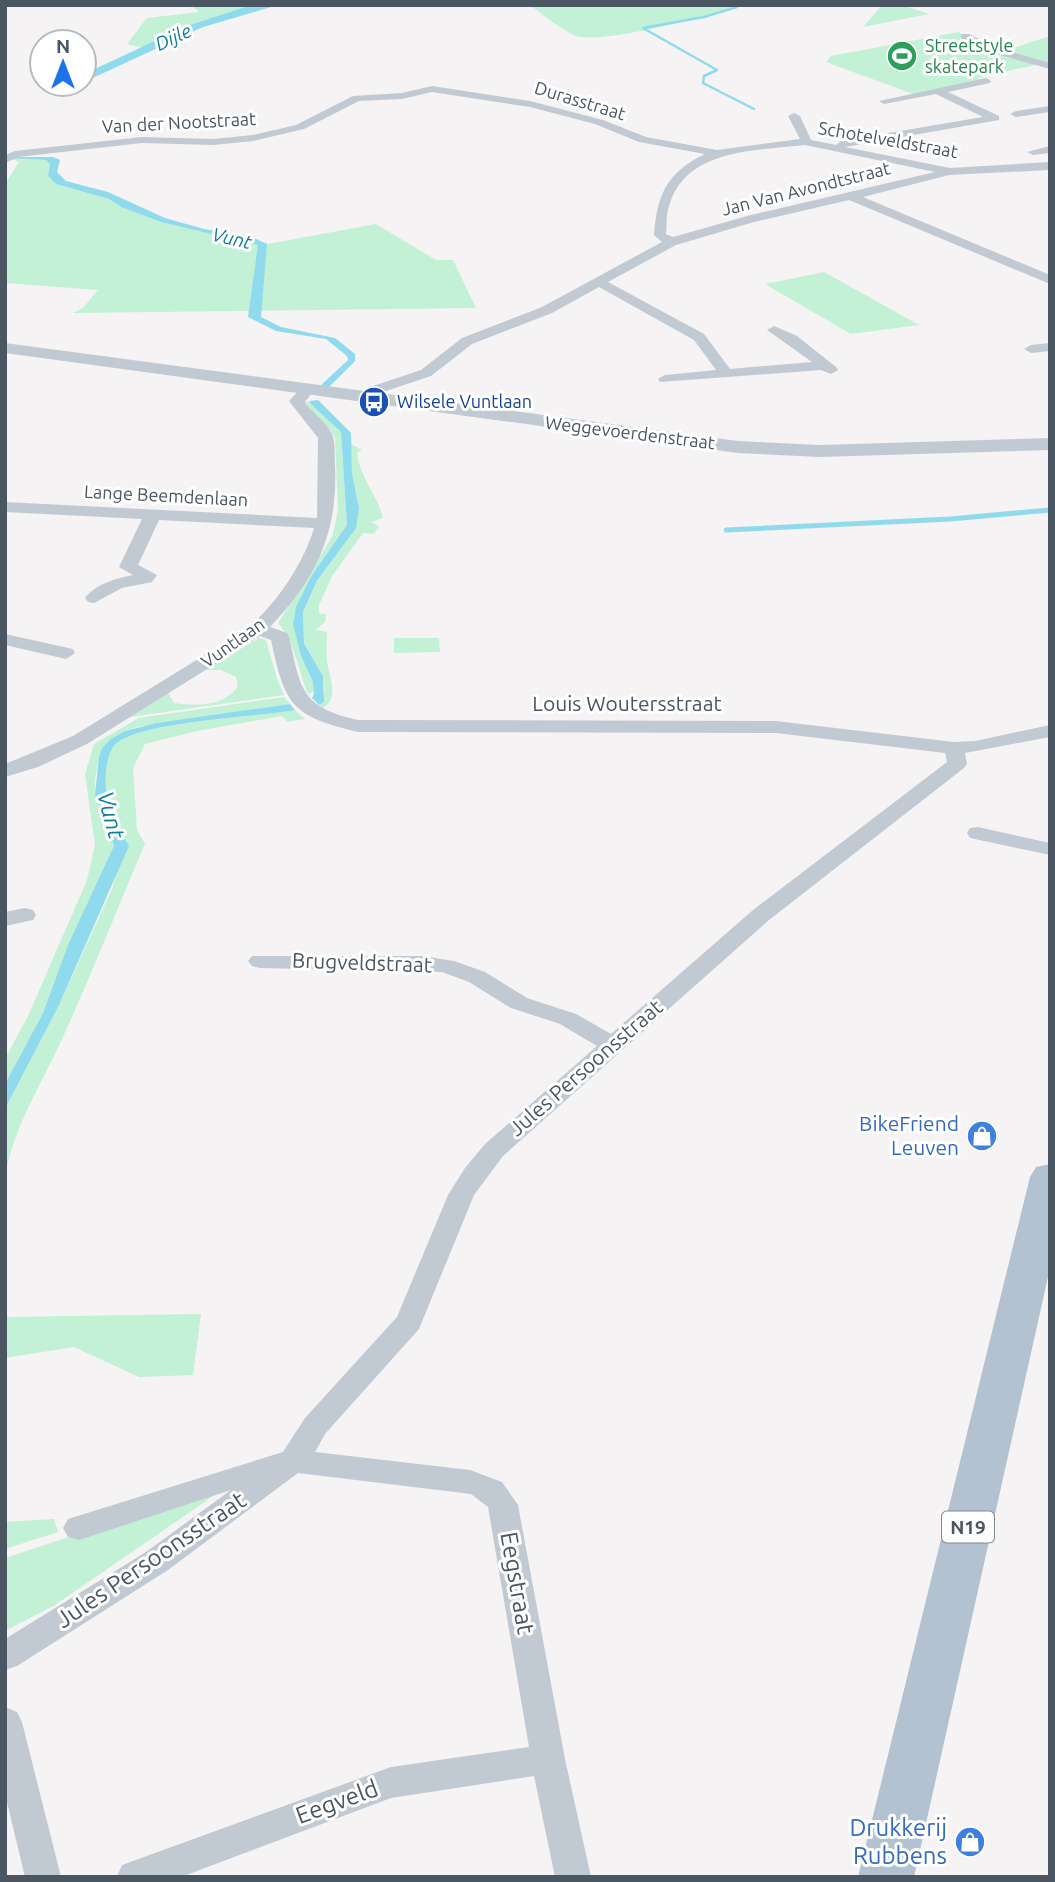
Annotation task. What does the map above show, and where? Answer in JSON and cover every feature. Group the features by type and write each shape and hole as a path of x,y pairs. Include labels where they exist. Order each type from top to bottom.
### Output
{"main road":[{"name":"N19","path":"886,1877 1050,1177"}],"street":[{"path":"965,36 990,50 1050,66"},
{"path":"884,100 986,81"},
{"name":"Durasstraat","path":"432,89 530,104 591,119 643,141 717,153"},
{"name":"Van der Nootstraat","path":"5,174 11,163 8,159 134,141 213,142 253,138 300,127 337,106 357,99 402,96 432,89"},
{"path":"827,147 995,118 937,91"},
{"path":"1016,114 1050,109"},
{"path":"794,116 806,138 805,142"},
{"name":"Schotelveldstraat","path":"717,153 805,142 950,172 1050,166"},
{"path":"1033,152 1050,149"},
{"path":"671,242 660,235 662,207 674,183 698,162 717,153"},
{"name":"Jan Van Avondtstraat","path":"363,397 378,389 426,373 467,341 547,310 671,242 751,219 950,172"},
{"path":"852,196 1050,280"},
{"path":"599,282 699,337 726,373"},
{"path":"665,379 726,373 830,370 792,340 774,330"},
{"path":"1031,349 1050,347"},
{"name":"Weggevoerdenstraat","path":"5,348 648,437 768,449 820,451 1050,444"},
{"name":"Vuntlaan","path":"5,771 23,766 91,732 258,629 284,601 312,552 324,523 328,487 326,438 323,430 303,411 297,401 316,390"},
{"name":"Lange Beemdenlaan","path":"5,507 324,523"},
{"path":"94,597 116,584 128,567 153,514"},
{"name":"Louis Woutersstraat","path":"258,629 280,637 302,704 328,720 358,726 776,727 954,748 975,747 1050,731"},
{"path":"5,639 66,653"},
{"name":"Jules Persoonsstraat","path":"6,1656 157,1561 293,1461 315,1426 409,1322 450,1221 474,1174 502,1142 761,915 849,850 957,764 954,748"},
{"path":"978,834 1050,849"},
{"name":"Brugveldstraat","path":"260,961 422,963 446,966 477,976 526,1006 575,1022 586,1031 612,1044"},
{"name":"Jules Persoonsstraat","path":"79,1528 247,1473 293,1461"},
{"name":"Eegstraat","path":"293,1461 464,1480 482,1484 497,1493 503,1504 548,1759 573,1877"},
{"path":"5,1722 44,1877"},
{"name":"Eegveld","path":"135,1877 391,1783 548,1759"}],"green space":[{"path":"191,5 251,5 187,26 143,48 127,44 147,18 199,12"},
{"path":"530,5 738,5 659,27 614,36 580,37 568,32"},
{"path":"882,5 902,5 929,14 863,27"},
{"path":"959,32 968,40 1039,64 977,78 984,80 913,94 826,62 831,56"},
{"path":"1050,36 1050,63 1001,52"},
{"path":"10,158 46,160 50,163 48,176 56,184 109,199 121,207 161,222 262,245 376,224 436,260 453,260 476,308 73,313 83,308 98,290 5,283 5,184 19,162"},
{"path":"824,272 919,325 851,334 765,284"},
{"path":"310,401 341,432 347,525 312,575 294,618 301,656 315,687 315,691 308,694 292,647 278,623 332,537 338,510 335,438 309,407 306,402"},
{"path":"351,444 362,450 357,452 358,461 383,518 371,522 379,526 374,534 363,533 332,576 319,605 319,614 326,614 325,622 315,630 327,632 327,661 332,686 331,698 323,708 319,705 325,692 323,676 304,642 303,612 317,582 345,543 359,508 352,474"},
{"path":"259,638 266,640 284,695 130,717 168,693 174,703 182,704 209,704 225,698 238,686 236,677 221,670 205,670"},
{"path":"394,638 439,638 440,652 394,653"},
{"path":"284,697 290,704 137,727 125,731 102,748 95,789 101,814 114,846 68,946 43,1013 5,1084 5,1059 29,1014 87,880 95,845 85,774 94,744 139,718"},
{"path":"295,710 305,719 287,722 282,716 197,731 145,744 133,768 137,830 145,844 58,1048 15,1138 5,1177 5,1109 59,1005 112,889 122,856 129,846 118,831 107,798 106,772 111,750 126,738 171,725"},
{"path":"201,1314 193,1375 139,1377 74,1347 5,1358 5,1317"},
{"path":"232,1483 55,1605 5,1631 5,1558"},
{"path":"54,1519 58,1532 5,1549 5,1522"}],"water":[{"name":"Dijle","path":"251,5 278,5 203,27 98,76 98,67 187,26"},
{"name":"Vunt","path":"53,157 60,160 57,172 66,181 108,192 165,218 204,229 252,237 267,244 261,317 281,327 335,338 355,354 355,361 328,388 319,387 348,360 347,356 326,339 276,331 248,317 258,245 161,222 121,207 109,199 56,184 48,176 50,164 46,160 10,158"},
{"path":"318,400 351,433 352,474 359,508 356,528 317,581 303,612 304,643 323,676 324,702 319,705 312,698 313,682 301,656 293,624 296,607 312,575 347,525 341,432 310,403"},
{"name":"Vunt","path":"290,704 295,710 171,725 126,738 114,746 107,766 107,793 115,824 129,846 59,1005 5,1109 5,1084 43,1013 68,945 114,846 95,795 102,748 125,731 157,723"}],"waterway":[{"path":"729,5 737,7 704,17 643,28 717,70 704,76 703,83 754,109"},
{"path":"726,530 950,519 1050,510"}],"place":[{"name":"Streetstyle skatepark","path":"902,56"},
{"name":"Wilsele Vuntlaan","path":"374,402"},
{"name":"BikeFriend Leuven","path":"982,1136"},
{"name":"Drukkerij Rubbens","path":"970,1842"}]}
